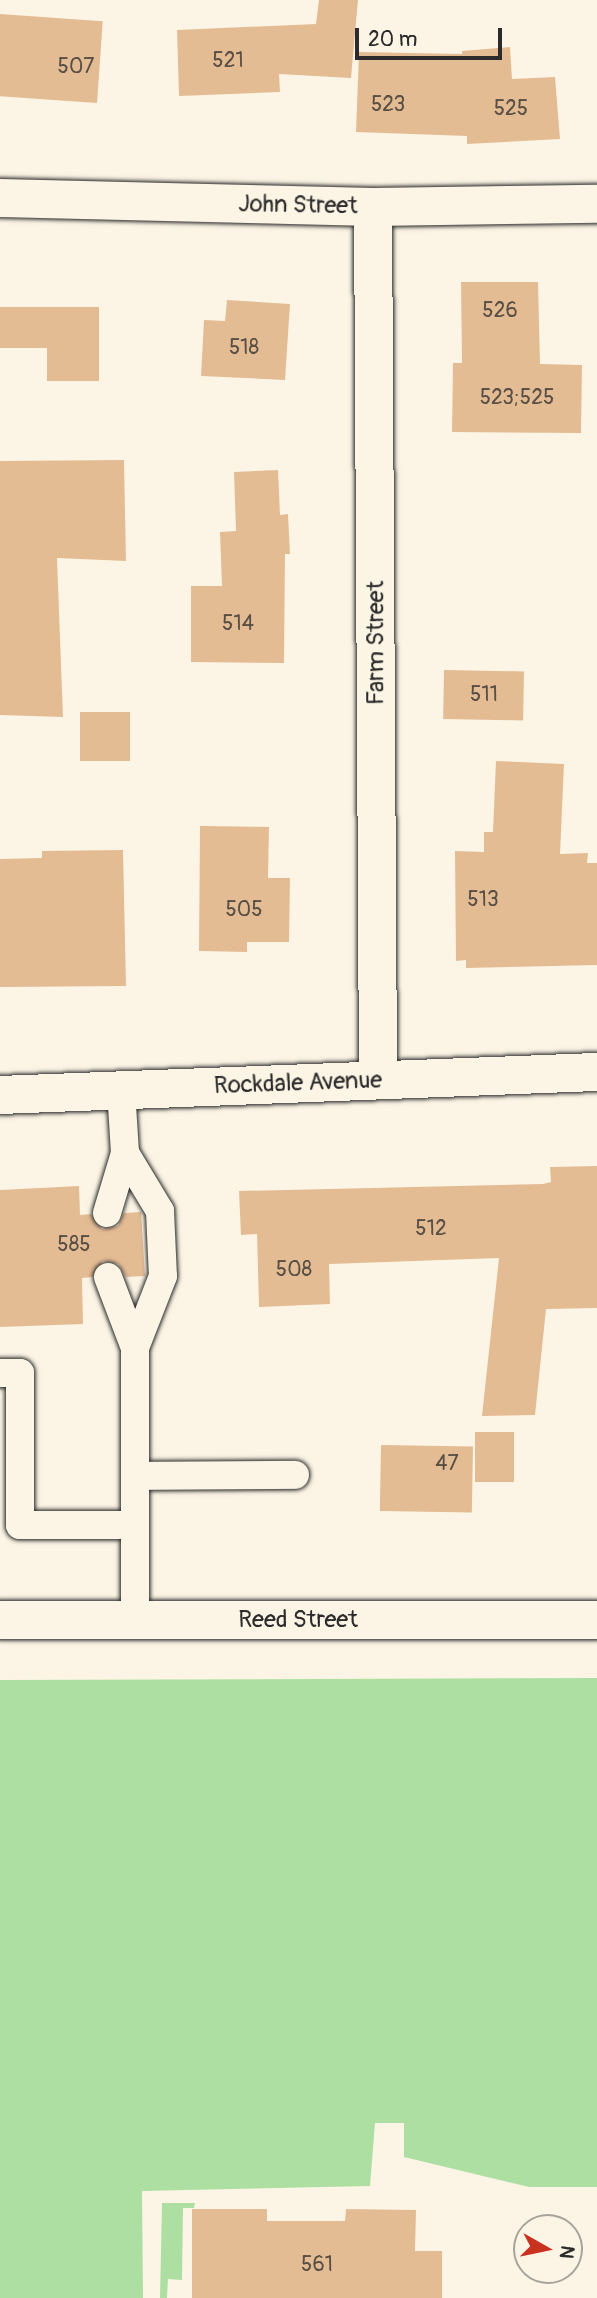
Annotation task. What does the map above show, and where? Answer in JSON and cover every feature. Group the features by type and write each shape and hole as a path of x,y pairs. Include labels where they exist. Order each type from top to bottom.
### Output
{"street":[{"name":"John Street","path":"0,198 373,207 597,204"},
{"name":"Farm Street","path":"373,207 378,1079"},
{"name":"Rockdale Avenue","path":"0,1095 597,1072"},
{"name":"Reed Street","path":"0,1620 597,1620"}],"lane":[{"path":"107,1213 125,1153 121,1090"},
{"path":"125,1153 160,1211 163,1276 135,1348"},
{"path":"108,1277 135,1348 135,1620"},
{"path":"0,1373 20,1373 20,1525 134,1525"},
{"path":"135,1476 295,1475"}],"green space":[{"path":"597,1678 597,2187 529,2187 404,2157 404,2123 375,2123 370,2186 142,2191 143,2298 0,2298 0,1680"},
{"path":"162,2203 195,2203 194,2208 183,2208 182,2280 168,2279 167,2298 160,2298"}],"building":[{"path":"319,0 358,0 351,78 279,74 280,92 179,96 177,30 316,24"},
{"path":"0,14 103,21 97,103 0,96"},
{"path":"510,47 512,79 555,77 560,139 467,144 467,136 356,132 359,52 462,54 462,51"},
{"path":"461,282 538,282 540,364 582,365 581,433 452,432 453,363 462,363"},
{"path":"227,300 290,304 285,380 201,376 204,320 225,321"},
{"path":"0,307 99,307 99,381 47,381 47,348 0,348"},
{"path":"124,460 126,561 57,558 63,717 0,715 0,461"},
{"path":"278,470 280,515 288,514 290,554 285,554 284,663 191,662 191,586 222,586 220,532 236,531 234,472"},
{"path":"444,670 524,671 523,720 443,719"},
{"path":"80,712 130,712 130,761 80,761"},
{"path":"496,761 564,764 560,854 588,853 587,863 597,863 597,965 466,968 466,960 456,961 455,851 484,852 484,832 493,832"},
{"path":"200,826 269,827 268,878 290,878 289,942 247,942 247,952 199,951"},
{"path":"123,850 126,986 0,987 0,859 42,858 42,851"},
{"path":"597,1166 597,1308 546,1309 535,1415 482,1416 499,1258 329,1264 330,1304 259,1307 257,1234 241,1235 239,1191 543,1184 551,1182 550,1167"},
{"path":"79,1186 80,1215 91,1214 102,1229 118,1226 124,1213 141,1212 145,1276 126,1277 118,1264 103,1261 92,1277 82,1278 83,1324 0,1327 0,1190"},
{"path":"475,1432 514,1432 514,1482 475,1482"},
{"path":"381,1445 473,1447 472,1513 380,1511"},
{"path":"192,2209 267,2209 267,2221 345,2221 346,2209 416,2210 415,2251 442,2251 442,2298 192,2298"}]}
